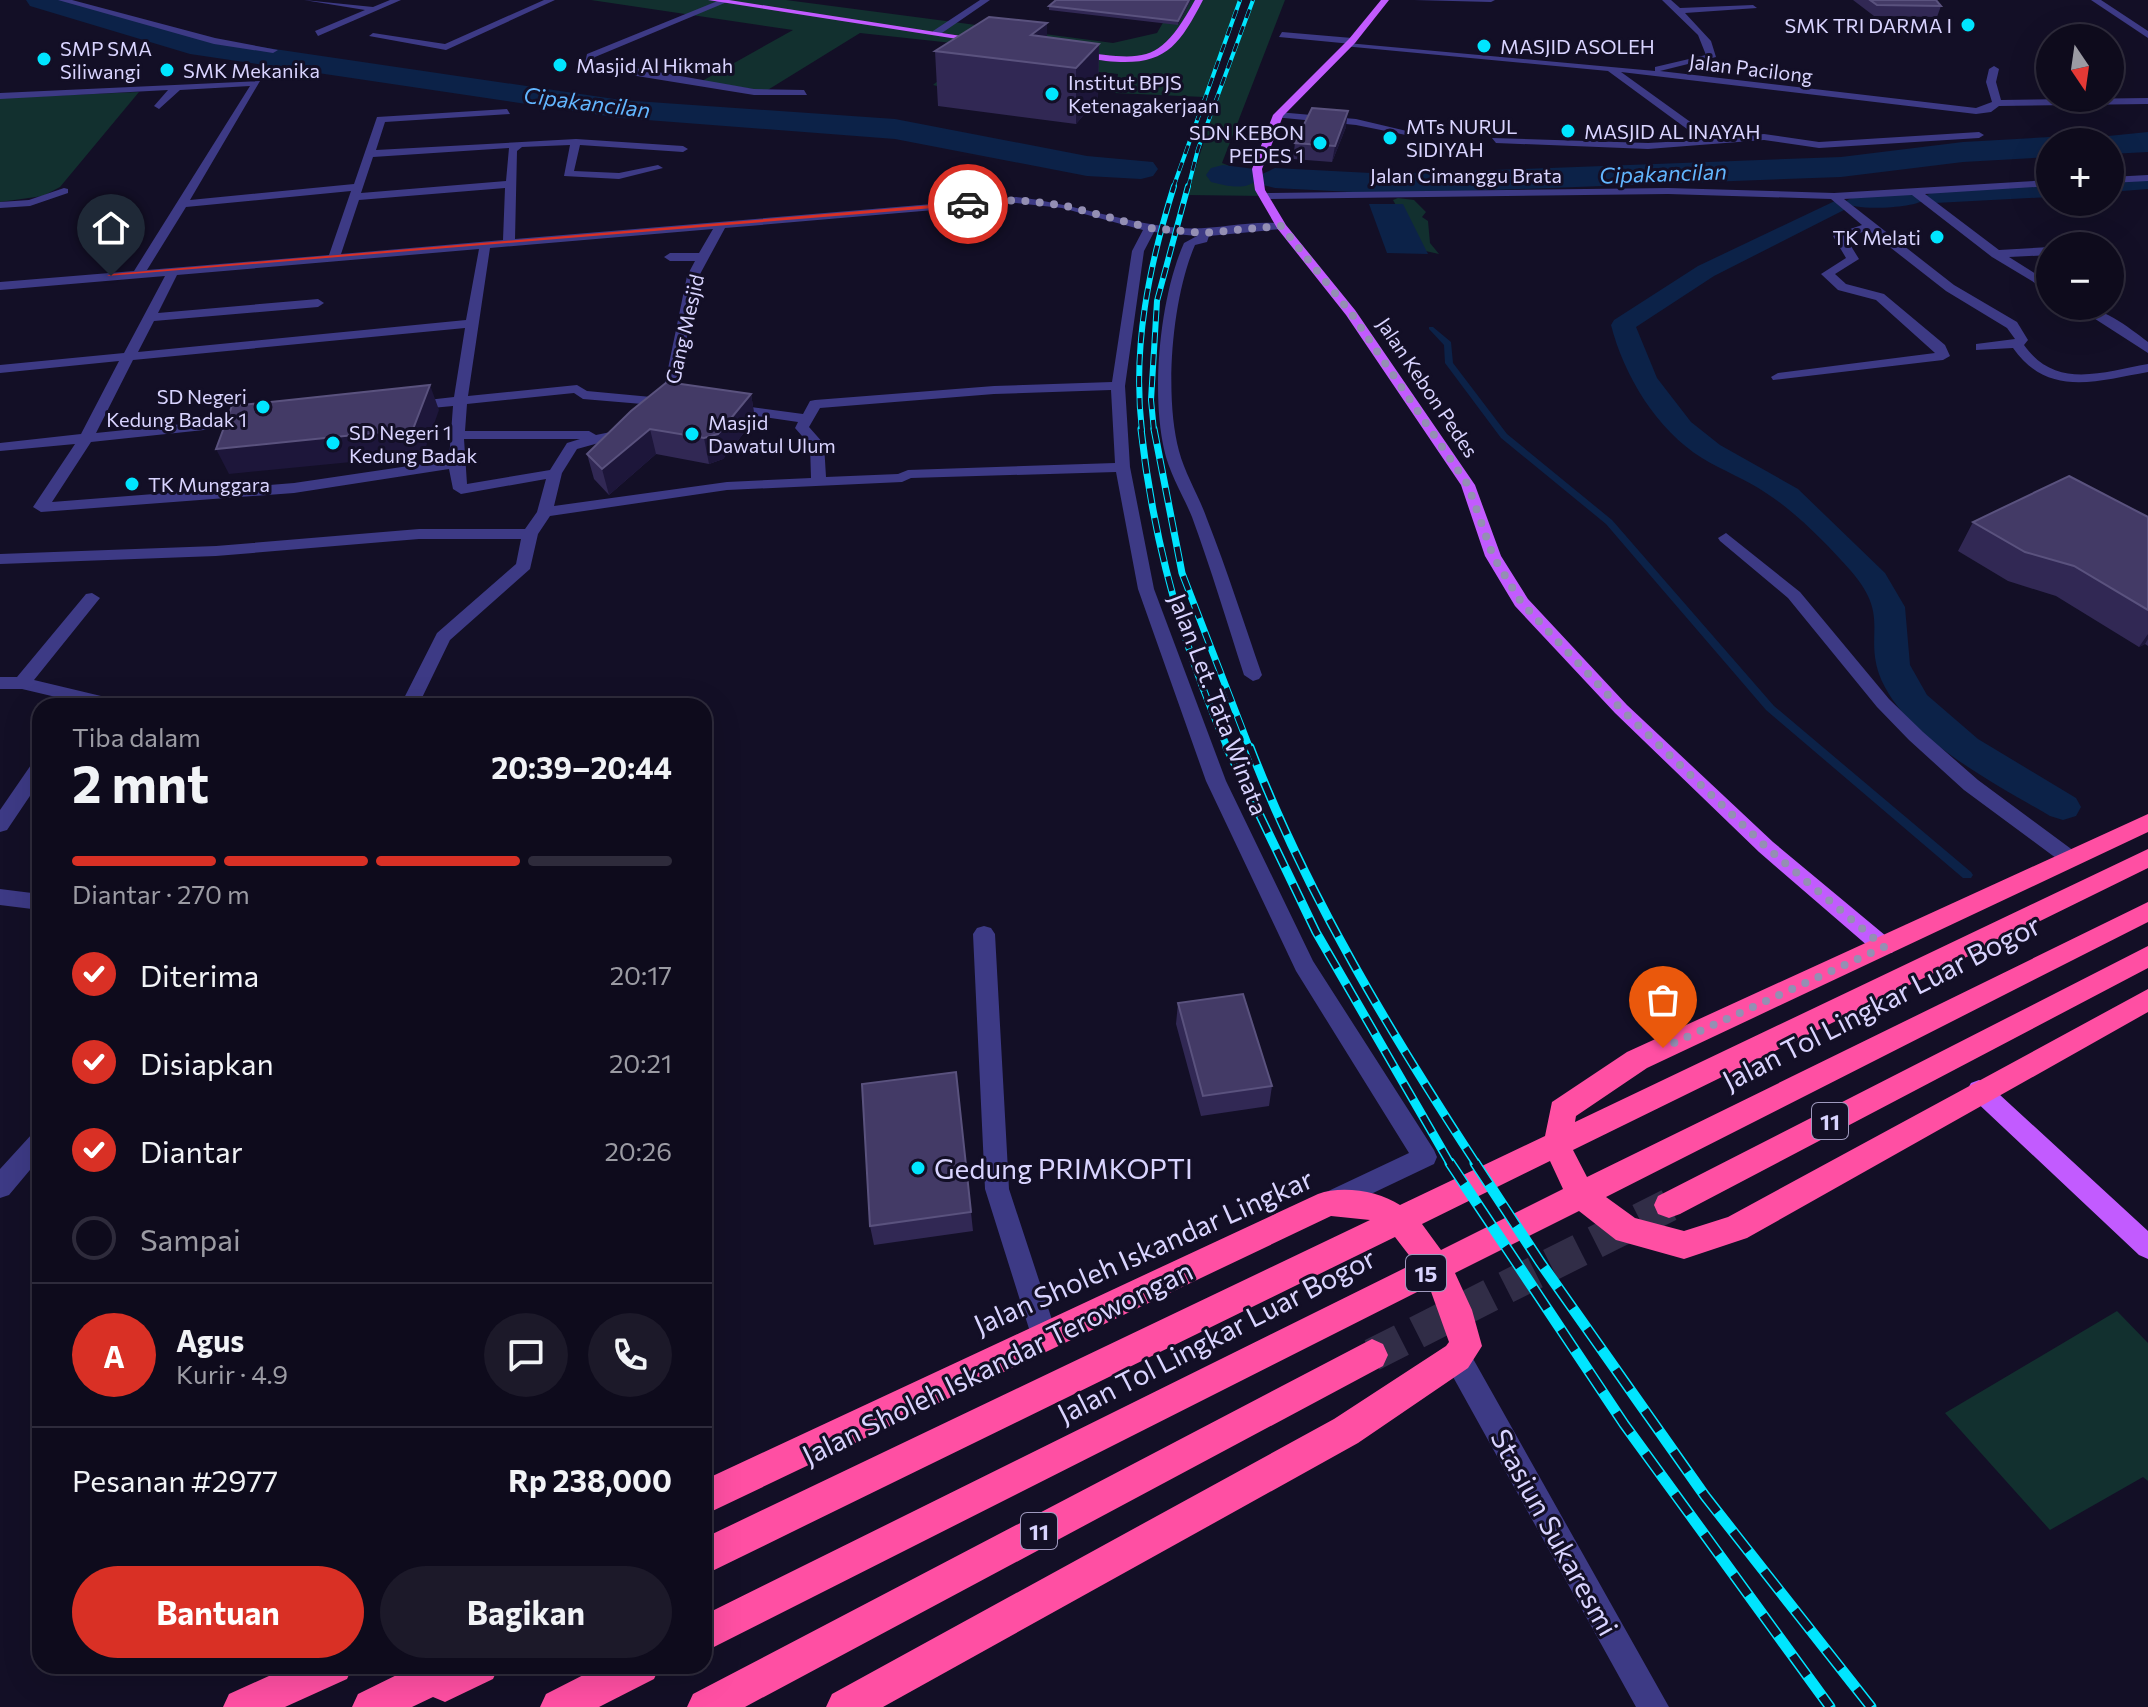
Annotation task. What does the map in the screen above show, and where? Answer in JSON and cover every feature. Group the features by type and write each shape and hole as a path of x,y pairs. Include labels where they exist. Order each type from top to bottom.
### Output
{"highway":[{"path":"2148,822 1890,945 1637,1060 1562,1110 1558,1149 1581,1195 1627,1230 1684,1245 1736,1228 2020,1067 2148,999"},
{"path":"1597,1117 1916,963 2148,842"},
{"name":"Jalan Tol Lingkar Luar Bogor","path":"712,1553 2148,858"},
{"name":"Jalan Tol Lingkar Luar Bogor","path":"712,1630 2148,911"},
{"name":"11","path":"1669,1205 2148,956"},
{"name":"Jalan Sholeh Iskandar Lingkar","path":"712,1494 1329,1203 1383,1210 1421,1246 1462,1318 1466,1346 1457,1357"},
{"name":"Jalan Sholeh Iskandar Terowongan","path":"712,1542 1323,1247"},
{"name":"11","path":"706,1707 1372,1355"},
{"path":"845,1707 1346,1431 1457,1357"},
{"path":"242,1707 316,1674"},
{"path":"371,1707 439,1674"},
{"path":"396,1707 464,1674"},
{"path":"559,1707 625,1674"}],"main road":[{"path":"1065,52 1123,59 1158,57 1176,42 1199,0"},
{"path":"1260,182 1278,115 1350,44 1385,0"},
{"path":"718,1 988,41"},
{"name":"Jalan Kebon Pedes","path":"1260,182 1281,226 1351,313 1468,485 1493,556 1521,602 1621,709 1766,847 1890,945"},
{"path":"1979,1090 2148,1247"}],"street":[{"path":"62,0 214,41 273,50"},
{"path":"308,0 376,9"},
{"path":"318,33 397,0"},
{"path":"373,36 446,47 551,0"},
{"path":"936,33 986,0"},
{"path":"1418,0 1491,0"},
{"path":"1642,72 1711,57 1711,50 1704,40 1666,0"},
{"path":"2095,0 2148,35"},
{"path":"718,1 590,56 590,63 754,92 804,93"},
{"path":"1677,11 1753,8"},
{"path":"2137,27 2148,27"},
{"name":"Jalan Pacilong","path":"1282,35 1609,68 1957,109 1988,110 1997,103 2148,101"},
{"path":"1609,68 1712,142"},
{"path":"1994,69 1991,82 1997,103"},
{"path":"0,96 257,83 139,273"},
{"path":"159,106 176,88"},
{"path":"334,258 381,119 507,112"},
{"path":"1278,115 1356,122 1406,132"},
{"path":"509,242 512,150 516,145 518,129"},
{"path":"1496,140 1648,146 1764,137 1819,145 1979,135"},
{"path":"369,154 576,142 683,149"},
{"path":"576,142 568,174 619,176 658,168"},
{"path":"2124,179 2148,178"},
{"name":"Jalan Cimanggu Brata","path":"1260,182 1364,193 1668,191 1834,196 2036,184"},
{"path":"183,204 510,184"},
{"path":"0,205 30,203 64,191"},
{"path":"1914,191 1996,254 2036,279"},
{"path":"1834,196 1950,288 2012,325 2022,340 2017,344 1981,347"},
{"path":"0,286 1016,200 1062,205 1150,228 1203,233 1281,226"},
{"name":"Gang Mesjid","path":"413,698 443,637 524,566 530,534 545,512 555,473 572,446 635,429 672,401 680,329 702,257 721,224"},
{"path":"1778,377 1943,356 1933,341 1880,297 1842,287 1827,274 1853,259 1839,236 1870,226"},
{"name":"Jalan Let. Tata Winata","path":"1150,228 1138,251 1118,386 1123,467 1146,589 1216,781 1304,965 1425,1157 1329,1203"},
{"path":"1203,233 1203,240 1190,243 1185,251 1174,293 1168,390 1170,448 1194,504 1253,675"},
{"path":"485,245 475,323 459,401 454,464 461,489 555,473"},
{"path":"1996,254 2036,252"},
{"path":"670,257 702,257"},
{"path":"173,271 86,438 41,507 294,488 454,464"},
{"path":"150,317 318,303"},
{"path":"2106,320 2148,349"},
{"path":"0,369 475,323"},
{"path":"2017,344 2033,365 2058,379 2148,368"},
{"path":"819,480 817,444 802,428 815,404 994,390 1118,386"},
{"path":"397,407 577,389 583,395 672,401"},
{"path":"713,405 807,419"},
{"path":"0,447 272,419"},
{"path":"457,435 591,435 595,439"},
{"path":"545,512 727,486 1123,467"},
{"path":"0,559 216,551 419,534 530,534"},
{"path":"1726,538 1794,595 1883,703 1916,736 1971,785 2071,859"},
{"path":"22,683 92,598"},
{"path":"0,683 22,683 84,698"},
{"path":"0,824 32,778"},
{"path":"0,897 32,901"},
{"path":"984,934 997,1189 1044,1335"},
{"path":"0,1187 32,1150"},
{"name":"Stasiun Sukaresmi","path":"1457,1357 1653,1707"}],"green space":[{"path":"591,0 786,0 1113,43 1157,33 1176,0 1242,0 1204,97 1115,93 1118,74 999,62 954,90 933,85 980,46 860,33 766,91 702,81 793,30"},
{"path":"1254,0 1285,0 1222,163 1257,177 1266,196 1187,195 1232,53"},
{"path":"139,92 60,187 43,196 0,202 0,98"},
{"path":"1393,200 1414,200 1426,212 1422,217 1428,221 1430,243 1439,254 1421,250"},
{"path":"2117,1311 2148,1343 2148,1481 2143,1477 2050,1530 1945,1413"}],"water":[{"path":"1369,204 1403,204 1428,254 1387,253"}],"building":[{"path":"1056,0 1189,0 1178,21 1049,6"},
{"path":"1870,0 1936,0 1941,6 1877,5"},
{"path":"989,17 1047,23 1031,35 1099,44 1076,68 935,51"},
{"path":"1312,108 1348,111 1335,146 1295,143"},
{"path":"667,382 751,394 718,434 704,438 650,429 602,469 587,454 631,411"},
{"path":"430,385 413,429 216,449 232,406"},
{"path":"2069,476 2148,517 2148,610 2074,566 2025,552 1973,522"},
{"path":"1243,994 1272,1086 1203,1096 1178,1003"},
{"name":"Gedung PRIMKOPTI","path":"956,1072 971,1212 870,1226 862,1084"}],"waterway":[{"name":"Cipakancilan","path":"39,0 190,45 621,109 895,129 1087,166 1141,169"},
{"name":"Cipakancilan","path":"2124,143 2148,142"},
{"name":"Cipakancilan","path":"1275,178 1390,184 1841,167 1963,152 2036,148"},
{"name":"Cipakancilan","path":"1223,175 1243,176"},
{"path":"2124,185 2148,183"},
{"name":"Cipakancilan","path":"1386,190 1390,184"},
{"path":"1935,197 2036,192"},
{"path":"1856,202 1916,198"},
{"path":"1837,206 1706,271 1623,325 1627,342 1655,396 1682,428 1710,451 1788,495 1863,566 1889,607 1894,665 1897,676 1915,703 1966,748 2063,807"},
{"path":"1431,328 1448,344 1449,363 1504,436 1609,522 1770,708 1967,875"}],"tunnel":[{"path":"1372,1355 1669,1205"}],"railway":[{"path":"1173,188 1240,0"},
{"path":"1188,188 1198,149 1253,0"},
{"path":"1142,431 1139,369 1145,307 1157,246 1174,186"},
{"path":"1154,431 1151,400 1157,301 1188,186"},
{"path":"1141,429 1153,511 1172,592 1197,672 1228,749"},
{"path":"1154,429 1182,573 1250,749"},
{"path":"1227,747 1316,932 1451,1165"},
{"path":"1250,747 1297,856 1352,962 1477,1165"},
{"path":"1450,1163 1624,1424 1830,1707"},
{"path":"1475,1163 1540,1262 1705,1496 1871,1707"}],"way so far":[{"path":"968,204 1016,200 1062,205 1150,228 1203,233 1281,226 1351,313 1468,485 1493,556 1521,602 1621,709 1766,847 1884,947 1663,1048"}],"place":[{"name":"SMK TRI DARMA I","path":"1968,25"},
{"name":"MASJID ASOLEH","path":"1484,46"},
{"name":"SMP SMA Siliwangi","path":"44,59"},
{"name":"Masjid Al Hikmah","path":"560,65"},
{"name":"SMK Mekanika","path":"167,70"},
{"name":"Institut BPJS Ketenagakerjaan","path":"1052,94"},
{"name":"MASJID AL INAYAH","path":"1568,131"},
{"name":"MTs NURUL SIDIYAH","path":"1390,138"},
{"name":"SDN KEBON PEDES 1","path":"1320,143"},
{"name":"TK Melati","path":"1937,237"},
{"name":"SD Negeri Kedung Badak 1","path":"263,407"},
{"name":"Masjid Dawatul Ulum","path":"692,434"},
{"name":"SD Negeri 1 Kedung Badak","path":"333,443"},
{"name":"TK Munggara","path":"132,484"},
{"name":"Gedung PRIMKOPTI","path":"918,1168"}],"route":[{"path":"111,276 968,204"}]}
